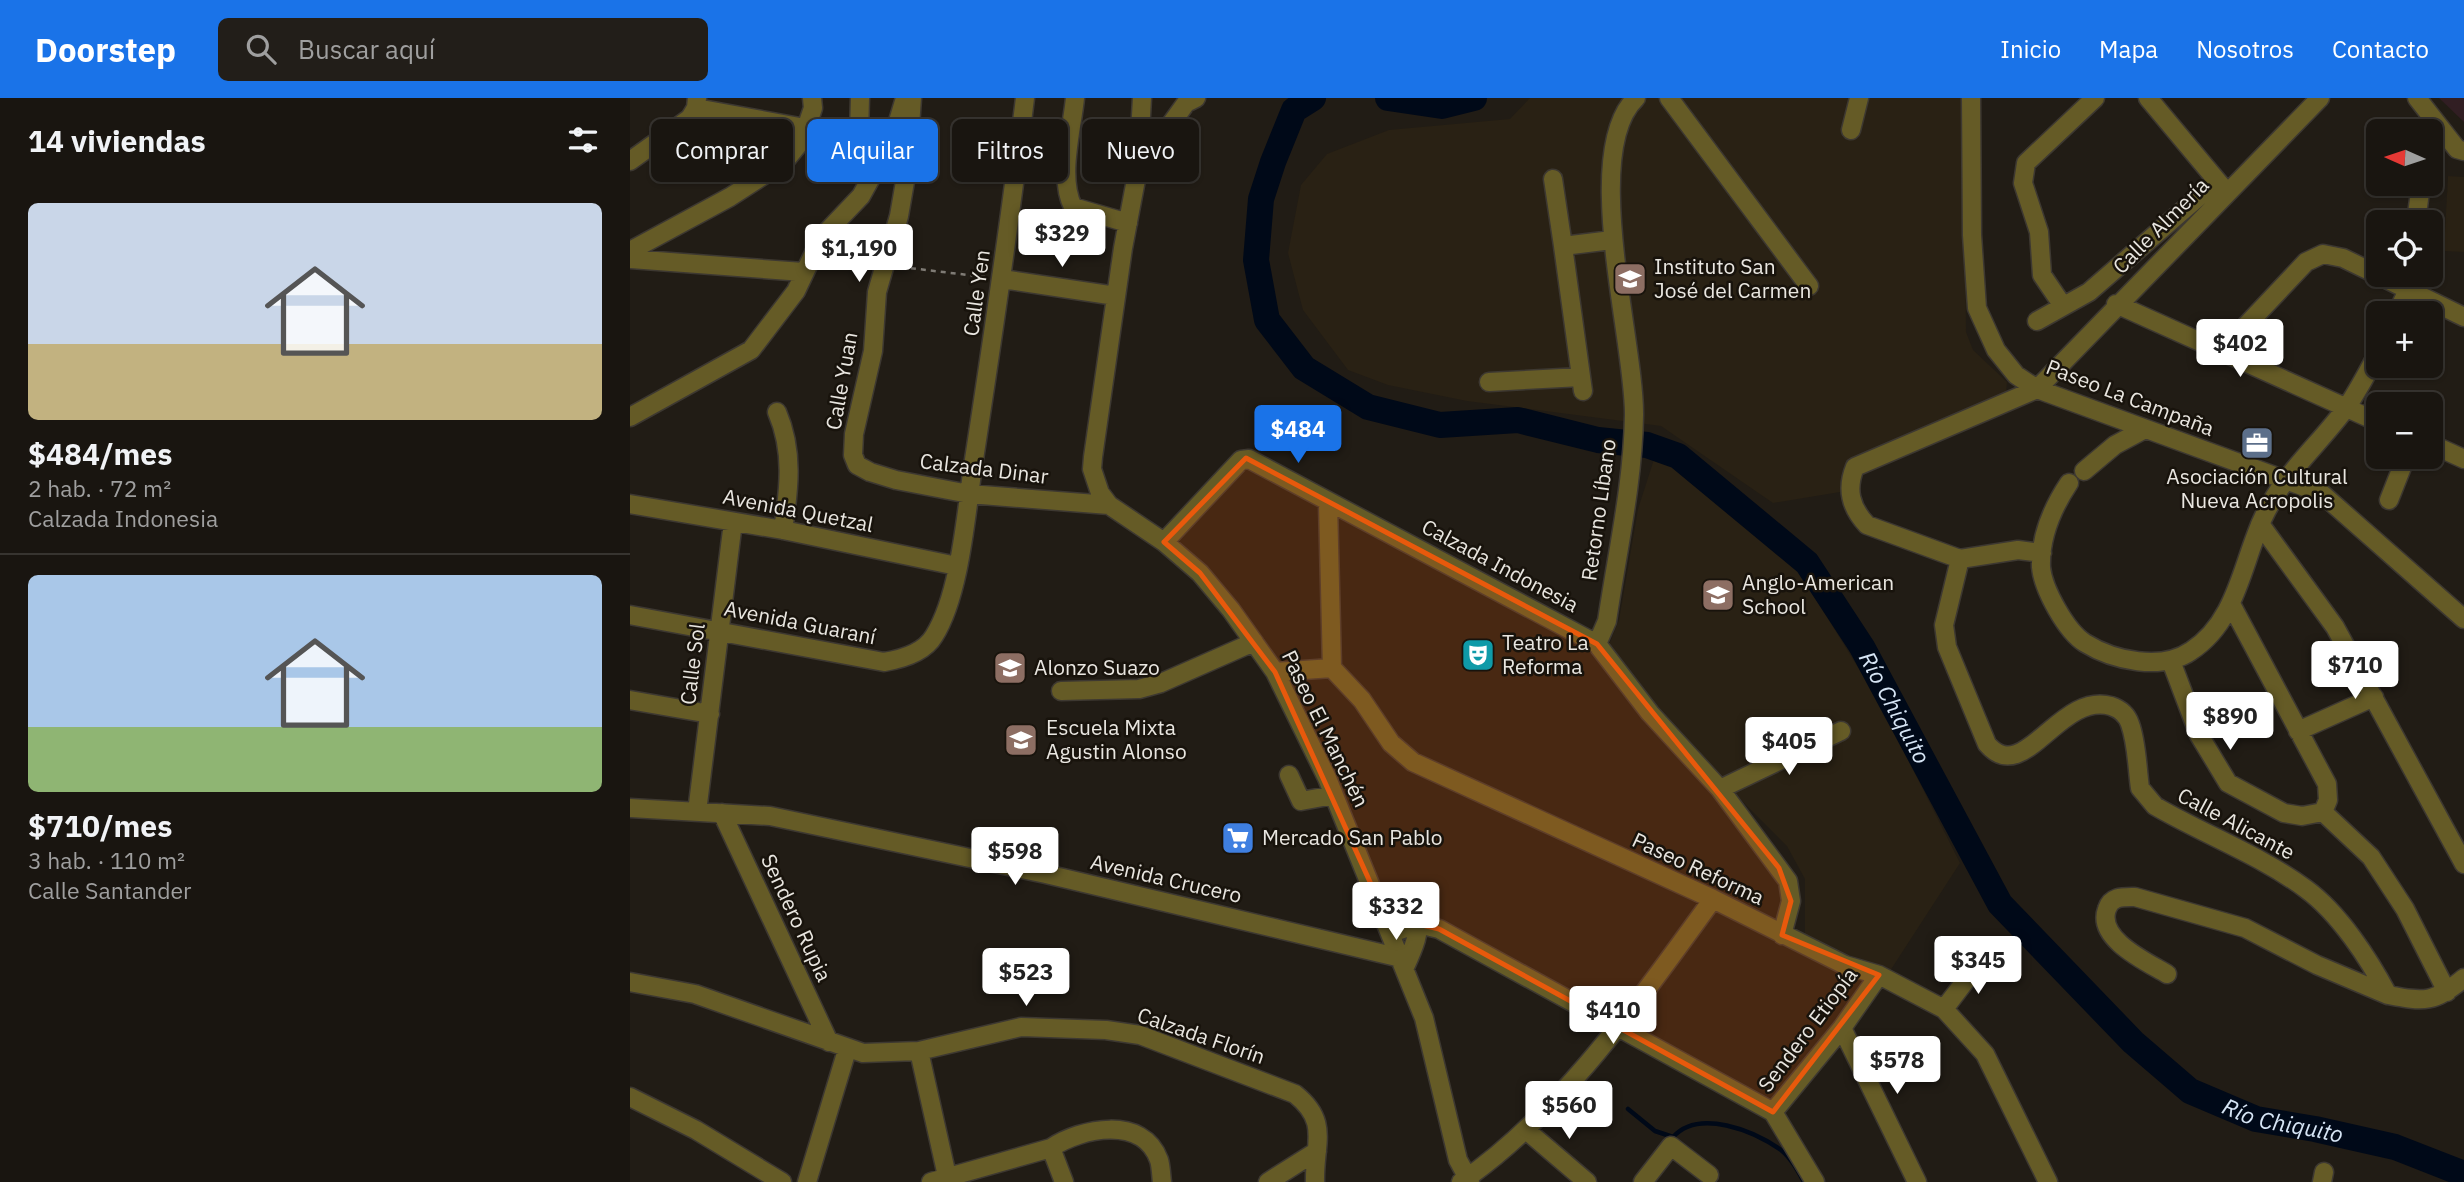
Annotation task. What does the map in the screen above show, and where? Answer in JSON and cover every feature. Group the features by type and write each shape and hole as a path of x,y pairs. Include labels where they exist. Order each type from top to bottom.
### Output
{"street":[{"path":"630,251 730,197 784,162 802,140 813,108 812,98"},
{"path":"630,161 690,118 696,103 806,129 857,135 860,98"},
{"path":"630,417 751,350 785,309 821,238 861,196 892,138 905,98"},
{"name":"Calle Yuan","path":"857,465 853,455 854,434 873,351 877,292 899,216 907,170 912,98"},
{"name":"Calle Yen","path":"969,494 1002,279 1025,98"},
{"path":"1075,98 1068,173 1069,199 1073,207 1085,212 1128,223"},
{"name":"Paseo El Manchén","path":"1141,119 1142,98"},
{"name":"Retorno Líbano","path":"1597,644 1607,621 1630,462 1633,421 1612,240 1614,141 1627,106 1636,98"},
{"path":"1669,98 1809,286"},
{"path":"1851,130 1859,98"},
{"name":"Paseo La Campaña","path":"1971,98 1972,235 1978,308 1996,350 2016,375 2037,388 2321,493 2464,619"},
{"path":"2063,306 2042,275 2040,238 2022,172 2026,163 2095,98"},
{"path":"2037,321 2089,292 2222,187 2148,98"},
{"name":"Calle Almería","path":"2037,388 2222,187 2320,98"},
{"path":"2417,98 2430,111 2457,149 2464,151"},
{"path":"1176,119 1190,100"},
{"path":"2429,119 2430,111"},
{"path":"1489,382 1582,384 1553,179"},
{"name":"Paseo El Manchén","path":"1136,182 1116,296 1092,469 1100,494 1110,505 1164,542 1200,573 1275,672 1334,795 1424,1018 1458,1160 1466,1181"},
{"path":"1563,246 1612,240"},
{"path":"2223,350 2314,256 2334,254 2366,267"},
{"path":"630,259 803,272"},
{"path":"1002,279 1116,296"},
{"path":"2415,287 2464,317"},
{"path":"2116,304 2366,417"},
{"path":"2069,483 2052,508 2042,552 2041,569 2053,604 2084,643 2135,662 2171,661 2192,651 2231,604 2260,524 2283,479 2346,408 2366,374"},
{"path":"2037,388 1855,467 1850,479 1850,499 1856,514 1867,525 1960,559 2018,550 2042,552"},
{"path":"777,412 789,449 790,482 783,530"},
{"path":"2084,471 2115,444 2145,429"},
{"path":"2443,449 2464,459"},
{"name":"Calzada Indonesia","path":"1164,542 1241,460 1249,459 1328,504 1597,644 1650,713 1720,789 1788,881 1791,901 1782,935"},
{"name":"Calzada Dinar","path":"857,465 895,480 969,494 1110,505"},
{"path":"2389,500 2401,469"},
{"name":"Avenida Guaraní","path":"630,615 884,662 902,659 933,638 943,616 957,566 969,494"},
{"name":"Avenida Quetzal","path":"630,504 783,530 957,566"},
{"path":"1275,672 1332,668 1328,504"},
{"name":"Calle Sol","path":"697,812 733,522"},
{"path":"2260,524 2336,627 2464,864"},
{"name":"Calle Alicante","path":"1960,559 1944,625 1947,648 1987,744 1995,753 2004,756 2023,753 2068,713 2087,705 2105,704 2119,708 2130,721 2140,788 2146,797 2155,806 2261,861 2308,890 2342,926 2388,995"},
{"path":"2231,604 2327,784 2328,800 2323,813"},
{"path":"1061,691 1139,689 1161,683 1254,642"},
{"path":"2171,661 2199,735 2228,783 2284,813 2302,816 2323,813"},
{"name":"Paseo Reforma","path":"1332,668 1362,700 1391,743 1413,762 1713,899 1845,965 1879,975 1944,1009 1984,1054 2048,1182"},
{"path":"2298,731 2374,696"},
{"path":"630,700 709,714"},
{"path":"1720,789 1841,732"},
{"path":"1289,775 1304,802 1334,795"},
{"name":"Avenida Crucero","path":"630,808 770,816 1046,874 1403,963"},
{"name":"Sendero Rupia","path":"722,813 829,1041"},
{"path":"2323,813 2371,857 2405,909 2446,992"},
{"path":"1375,893 1412,915 1418,924 1420,936 1403,963"},
{"path":"2167,974 2133,953 2112,935 2105,918 2107,905 2117,897 2135,897 2245,928 2316,965 2388,995 2418,1001 2446,992 2464,978"},
{"path":"1466,1181 1526,1130 1617,1027 1713,899"},
{"path":"1391,933 1418,924 1439,929 1773,1112 1815,1182"},
{"path":"1944,1009 1982,959"},
{"name":"Sendero Etiopía","path":"1773,1112 1842,1028 1879,975"},
{"name":"Calzada Florín","path":"630,982 695,994 863,1053 919,1051 1021,1027 1106,1030 1140,1035 1294,1094 1311,1107 1317,1126 1315,1182"},
{"path":"1842,1028 1917,1182"},
{"path":"807,1182 847,1049"},
{"path":"919,1051 939,1179 1051,1148 1063,1140 1099,1129 1132,1132 1147,1142 1158,1159 1162,1182"},
{"path":"630,1097 696,1130 782,1182"},
{"path":"1526,1130 1587,1182"},
{"path":"1643,1182 1671,1146 1709,1175"},
{"path":"1051,1148 1064,1182"},
{"path":"1268,1182 1317,1151"}],"path":[{"path":"884,264 1002,279"}],"highlighted area":[{"path":"1246,458 1402,540 1597,644 1779,868 1791,901 1782,935 1879,975 1773,1112 1439,929 1418,924 1375,893 1275,672 1200,573 1164,542"}],"shaded area":[{"name":"Instituto San José del Carmen","path":"1530,98 1964,98 1966,332 1973,350 2007,382 2006,393 1854,458 1840,492 1773,503 1661,426 1467,401 1388,385 1348,370 1303,310 1288,253 1301,185 1327,154 1389,130 1510,119"},
{"path":"2439,98 2464,98 2464,122"},
{"path":"2448,176 2464,177 2464,252 2444,251"},
{"path":"1656,453 1798,570 1878,700 1960,863 1888,974 1805,934 1805,879 1787,846 1709,768 1608,647 1619,620 1638,509"}],"waterway":[{"name":"Río Chiquito","path":"1313,98 1294,110 1273,162 1261,199 1256,260 1267,320 1304,368 1368,407 1440,425 1518,420 1598,440 1647,445 1678,456 1807,563 1862,647 2000,904 2133,1042 2190,1091 2256,1119 2395,1147 2464,1174"},
{"name":"Río Chiquito","path":"1388,98 1442,106 1474,98"},
{"path":"1628,1109 1655,1131 1673,1137 1684,1128 1697,1124 1711,1123 1742,1130 1785,1153 1804,1182"}],"place":[{"name":"Instituto San José del Carmen","path":"1630,279"},
{"name":"Asociación Cultural Nueva Acropolis","path":"2257,443"},
{"name":"Anglo-American School","path":"1718,595"},
{"name":"Teatro La Reforma","path":"1478,655"},
{"name":"Alonzo Suazo","path":"1010,668"},
{"name":"Escuela Mixta Agustin Alonso","path":"1021,740"},
{"name":"Mercado San Pablo","path":"1238,838"}]}
